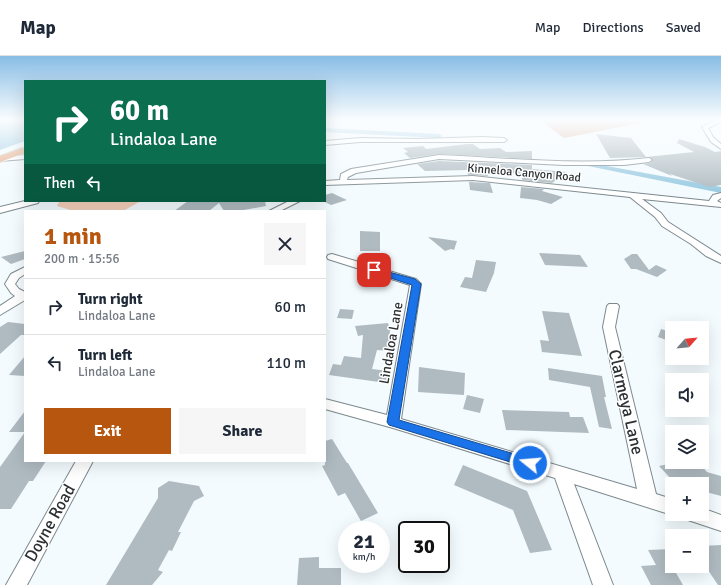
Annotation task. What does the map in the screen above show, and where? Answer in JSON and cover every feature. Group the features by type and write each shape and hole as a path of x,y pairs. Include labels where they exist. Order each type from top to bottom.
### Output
{"main road":[{"path":"0,154 24,145"},
{"path":"0,159 24,150"}],"street":[{"path":"0,159 24,156"},
{"path":"343,183 344,176 354,171 431,157 564,163 624,163 649,160"},
{"name":"Kinneloa Canyon Road","path":"326,183 473,178 718,205"},
{"path":"718,205 713,201 716,197 721,195"},
{"path":"632,196 658,215 665,224 694,242 709,254 721,260"},
{"path":"0,210 31,202"},
{"path":"275,210 294,202"},
{"name":"Lindaloa Lane","path":"332,257 412,281 416,284 393,422"},
{"path":"0,311 24,296 15,291 10,284 15,276 24,271"},
{"name":"Clarmeya Lane","path":"613,306 610,327 648,498"},
{"path":"326,404 393,422 665,504"},
{"name":"Doyne Road","path":"16,585 84,462"},
{"path":"561,472 603,585"},
{"path":"709,519 721,523"}],"shaded area":[{"path":"59,202 139,202 125,210 71,210 57,206"}],"water":[{"path":"0,144 18,144 0,150"}],"building":[{"path":"473,144 480,149 500,148 506,152 532,151 532,159 439,154 410,158 404,153 408,152 403,148 423,146 426,149"},
{"path":"602,144 635,144 646,157 694,152 678,144 694,144 715,152 721,151 721,185 709,187 670,174 672,176 643,164 650,163 653,160 649,157 610,158"},
{"path":"439,161 532,165 532,169 567,172 552,183 522,180 523,174 487,171 488,176 468,175 467,170 425,171 417,164"},
{"path":"469,182 490,183 493,193 470,190"},
{"path":"521,187 544,189 542,191 563,197 551,204 537,200 520,198"},
{"path":"332,193 347,200 331,205 325,202 326,195"},
{"path":"187,202 265,202 266,206 244,210 223,210 219,203 210,210 175,210"},
{"path":"360,231 380,232 380,251 360,251"},
{"path":"428,237 457,241 454,250 451,249 445,251"},
{"path":"24,251 24,259 11,264 1,257"},
{"path":"539,253 580,255 588,267 545,265"},
{"path":"632,254 637,254 649,270 656,265 667,270 657,277 636,269 631,269 624,259"},
{"path":"476,260 496,262 494,273 486,292 460,287 465,277 472,278"},
{"path":"340,309 354,310 352,319 337,318"},
{"path":"542,311 569,313 582,356 542,352 540,340 549,341"},
{"path":"8,322 24,324 24,335 21,335 0,354 0,327"},
{"path":"388,323 390,329 389,351 377,350 372,369 389,371 386,383 329,375 333,364 341,365 344,356 361,358 363,335 358,336 355,326"},
{"path":"661,329 665,330 665,340 658,337"},
{"path":"24,357 24,376 9,375"},
{"path":"419,367 465,373 464,395 418,392"},
{"path":"548,368 602,376 606,397 604,397 612,429 599,427 590,387 549,380"},
{"path":"467,395 484,399 480,413 463,409"},
{"path":"502,410 569,412 570,417 583,417 589,433 506,430"},
{"path":"24,412 24,432 9,432"},
{"path":"24,433 24,462 45,462 33,481 29,481 11,509 0,509 0,467"},
{"path":"332,439 378,513 361,521 345,493 338,496 322,466 325,465 326,441"},
{"path":"463,465 527,491 552,550 530,553 513,510 454,485"},
{"path":"665,465 665,469 704,469 707,472 721,476 721,496 709,493 709,477 669,477 659,466"},
{"path":"169,481 199,486 204,496 194,501 178,532 181,532 172,551 169,550 158,570 163,572 152,585 106,585 158,498 158,488"},
{"path":"721,545 721,585 718,585 709,572 709,546"},
{"path":"665,549 665,573 676,573 683,585 651,585 641,566 656,565 648,550"},
{"path":"319,557 319,568 338,568 338,573 341,573 341,585 297,585 299,558"}],"waterway":[{"path":"588,164 721,190"}],"route":[{"path":"374,270 412,281 416,284 393,422 530,463"}]}
